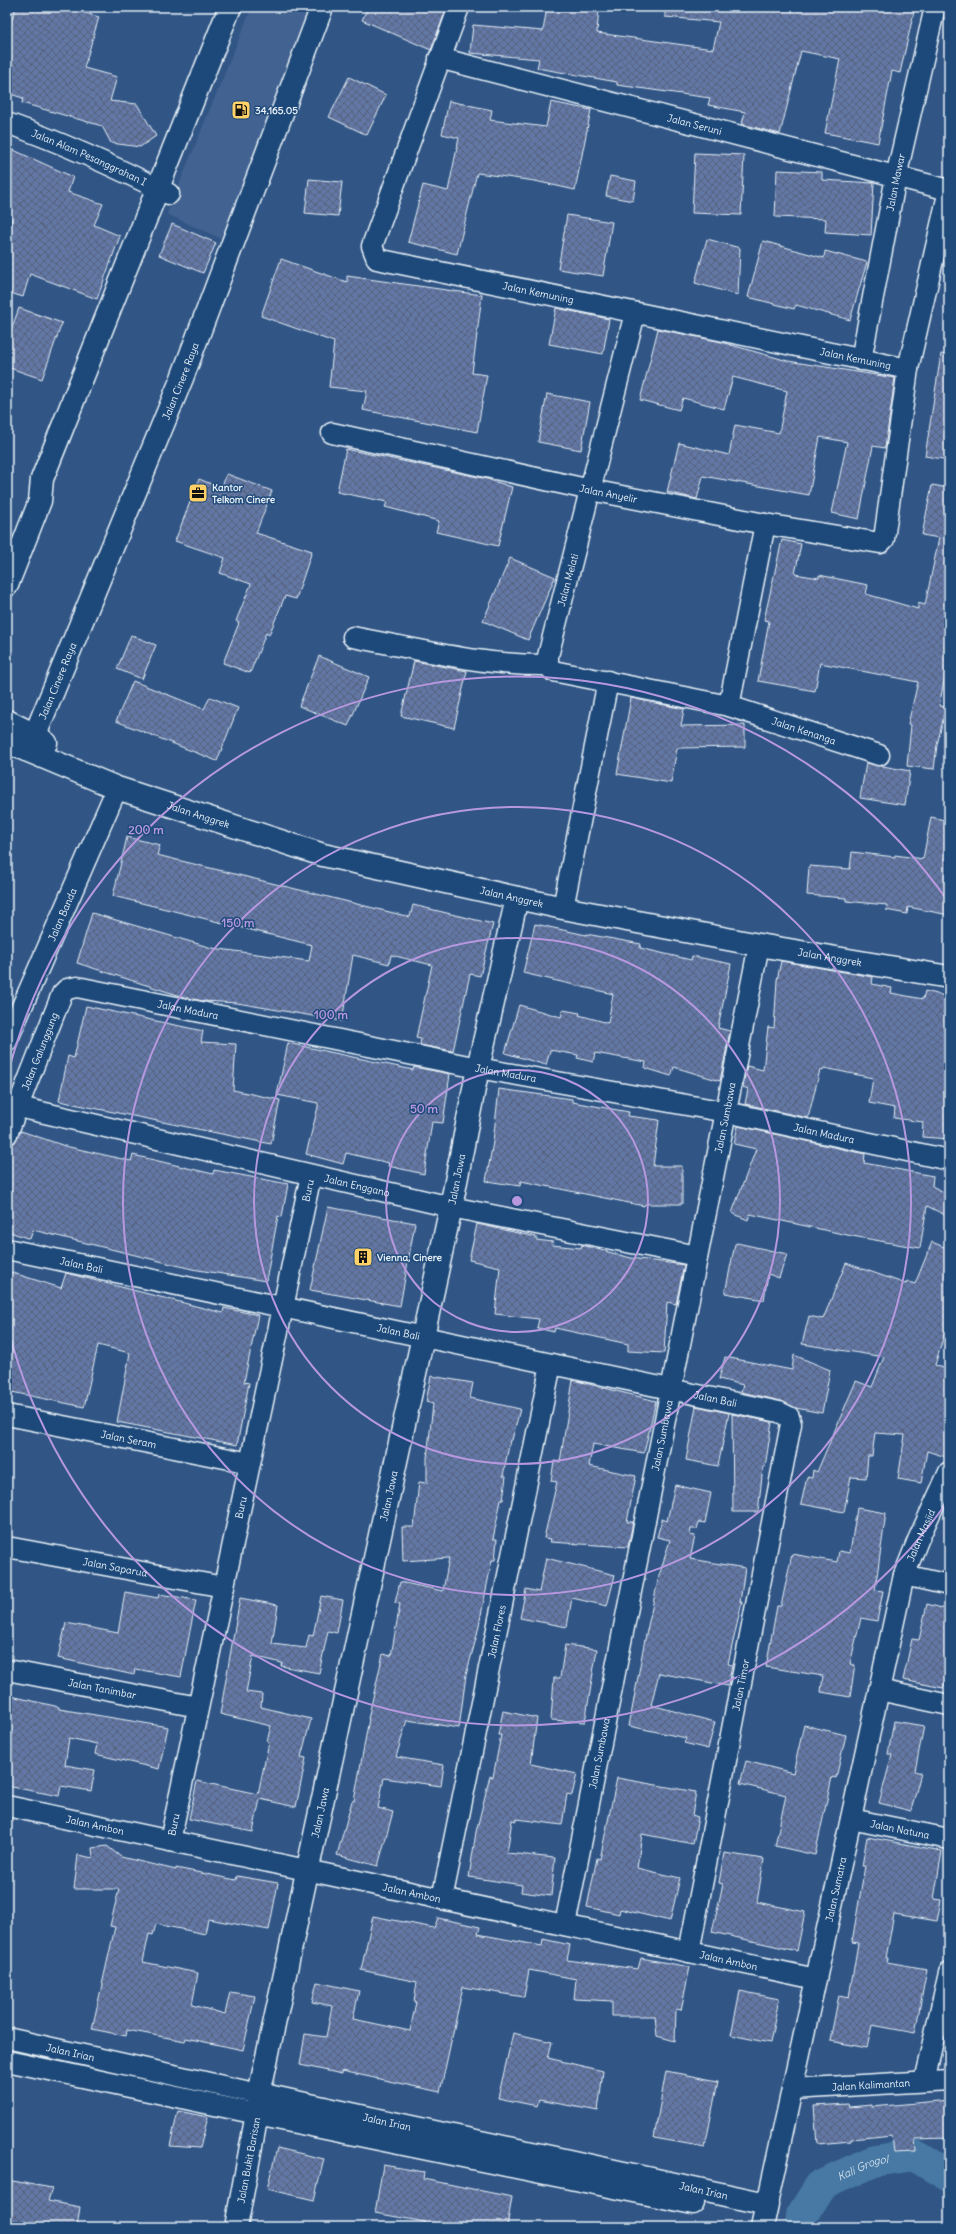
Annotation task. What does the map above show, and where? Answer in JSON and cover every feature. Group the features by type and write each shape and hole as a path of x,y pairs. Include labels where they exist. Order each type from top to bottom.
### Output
{"street":[{"path":"7,585 40,501 57,485 230,7"},
{"path":"163,191 244,7"},
{"name":"Jalan Cinere Raya","path":"23,742 182,378 322,7"},
{"path":"439,58 459,7"},
{"name":"Jalan Mawar","path":"860,360 896,177 935,7"},
{"name":"Jalan Seruni","path":"439,58 949,190"},
{"name":"Jalan Kemuning","path":"439,58 372,246 377,259 908,369"},
{"name":"Jalan Alam Pesanggrahan I","path":"7,123 58,142 130,173 163,191"},
{"path":"908,369 949,190"},
{"name":"Jalan Melati","path":"548,665 548,656 635,313"},
{"name":"Jalan Anyelir","path":"332,433 591,490 875,544 880,543 884,539 908,369"},
{"path":"353,638 468,657 532,665 548,665 553,671 729,706 766,524"},
{"path":"563,908 608,681"},
{"name":"Jalan Kenanga","path":"729,706 879,755"},
{"name":"Jalan Anggrek","path":"7,721 23,742 117,788 323,855 563,908 758,945 949,977"},
{"name":"Jalan Banda","path":"7,1041 117,788"},
{"name":"Jalan Jawa","path":"258,2104 451,1207 478,1068 517,898"},
{"name":"Jalan Sumbawa","path":"565,1925 758,945"},
{"name":"Jalan Madura","path":"64,991 77,987 478,1068 726,1112 949,1160"},
{"name":"Jalan Galunggung","path":"7,1134 64,991"},
{"name":"Jalan Enggano","path":"18,1107 451,1207 697,1256"},
{"name":"Buru","path":"170,1841 311,1174"},
{"name":"Jalan Bali","path":"7,1249 779,1412 789,1417"},
{"name":"Jalan Flores","path":"442,1899 551,1364"},
{"name":"Jalan Seram","path":"7,1415 250,1463"},
{"name":"Jalan Timor","path":"689,1952 791,1424 789,1417"},
{"name":"Jalan Masjid","path":"904,1576 918,1540 949,1472"},
{"name":"Jalan Saparua","path":"7,1547 224,1587"},
{"path":"904,1576 949,1585"},
{"name":"Jalan Sumatra","path":"765,2216 904,1576"},
{"name":"Jalan Tanimbar","path":"7,1670 198,1707"},
{"path":"879,1690 949,1705"},
{"name":"Jalan Ambon","path":"7,1806 816,1979"},
{"name":"Jalan Natuna","path":"851,1819 949,1839"},
{"path":"924,2081 949,1973"},
{"name":"Jalan Irian","path":"7,2038 258,2104 765,2216"},
{"name":"Jalan Irian","path":"7,2061 258,2104"},
{"name":"Jalan Kalimantan","path":"792,2089 949,2080"},
{"name":"Jalan Bukit Barisan","path":"236,2227 258,2104"}],"shaded area":[{"name":"34.165.05","path":"252,7 313,7 222,239 167,214"}],"building":[{"path":"16,7 64,7 99,17 84,68 117,77 110,101 137,104 156,136 140,147 111,143 102,126 22,103 23,98 7,93 7,34"},
{"path":"368,7 447,7 431,50 362,20"},
{"path":"547,7 599,7 597,33 713,49 719,22 665,17 665,7 915,7 900,73 892,71 878,143 825,133 840,59 801,51 780,134 742,124 745,112 708,105 710,98 617,85 617,82 537,68 539,59 470,53 473,25 543,31"},
{"path":"349,77 386,95 367,135 329,117"},
{"path":"449,101 492,110 490,120 546,127 551,102 591,110 575,190 535,181 477,173 457,254 408,242 423,185 448,191 459,138 442,134"},
{"path":"7,147 73,177 68,192 103,204 94,225 120,236 97,299 30,274 23,297 7,292 7,237 12,219 7,218"},
{"path":"695,153 744,155 741,215 692,213"},
{"path":"777,170 822,172 822,180 874,183 871,235 825,232 826,219 775,217"},
{"path":"610,176 636,181 633,201 606,196"},
{"path":"309,179 342,182 338,216 305,213"},
{"path":"567,215 612,222 603,276 558,269"},
{"path":"172,224 216,243 203,273 159,255"},
{"path":"707,239 740,248 738,295 695,283"},
{"path":"763,241 824,258 825,251 867,262 850,320 796,305 794,309 748,297"},
{"path":"281,259 347,282 347,276 482,295 472,373 487,375 477,432 363,410 367,391 329,387 334,342 261,316"},
{"path":"19,308 62,323 42,379 7,367 7,341"},
{"path":"556,308 609,319 603,354 549,344"},
{"path":"658,329 717,341 788,361 895,378 885,448 873,446 859,519 832,513 847,442 820,437 809,495 703,476 697,499 667,492 679,443 729,455 735,425 779,433 787,391 733,377 724,409 683,398 679,410 640,400"},
{"path":"941,354 949,355 949,460 925,456"},
{"path":"547,394 590,402 581,450 538,442"},
{"path":"346,449 487,479 512,487 498,546 436,532 439,521 385,507 387,502 337,492"},
{"path":"227,474 272,491 256,533 312,551 296,599 285,596 269,635 266,633 250,673 223,663 239,623 236,621 251,584 220,573 225,558 175,541 199,479 221,488"},
{"path":"932,485 949,488 949,657 939,706 946,707 937,745 934,769 907,766 911,725 908,724 918,682 820,663 815,691 758,681 769,621 764,620 782,540 801,544 795,574 819,578 819,575 868,585 866,594 918,609 918,603 925,605 939,538 922,535"},
{"path":"510,558 555,577 528,640 483,621"},
{"path":"131,635 156,645 142,679 117,669"},
{"path":"319,656 369,677 348,726 299,706"},
{"path":"414,661 467,671 454,728 401,716"},
{"path":"133,681 204,709 210,697 238,708 217,761 116,721"},
{"path":"631,698 684,709 681,726 745,725 745,747 677,748 671,783 617,774"},
{"path":"866,763 910,771 905,805 860,798"},
{"path":"931,817 949,821 949,915 908,907 907,914 886,910 887,905 846,901 846,898 807,895 809,866 850,869 852,852 895,857 895,855 923,859"},
{"path":"127,837 160,845 157,855 410,917 413,905 493,924 480,976 470,974 453,1051 420,1045 421,1039 416,1038 432,965 391,955 389,964 353,955 342,1021 237,1003 204,1001 187,998 77,963 92,913 212,948 309,961 312,945 113,896"},
{"path":"535,924 586,935 641,944 640,948 691,960 692,956 731,964 718,1028 730,1031 720,1081 674,1067 671,1076 645,1068 646,1062 595,1053 593,1062 577,1058 578,1055 550,1050 546,1065 505,1053 519,1005 561,1017 563,1010 580,1013 579,1015 608,1023 613,994 523,973"},
{"path":"781,961 873,977 872,984 892,988 891,993 923,999 925,991 949,997 949,1139 922,1137 923,1122 894,1118 895,1108 869,1103 873,1078 824,1068 823,1071 820,1070 808,1118 745,1104 748,1089 743,1087 747,1066 763,1070 768,1027 774,1028 777,980"},
{"path":"86,1006 203,1031 201,1042 236,1044 233,1090 280,1100 271,1144 59,1101 68,1056 74,1058"},
{"path":"288,1043 413,1070 414,1067 450,1074 443,1123 432,1122 424,1174 388,1166 389,1163 346,1153 343,1164 306,1154 318,1103 277,1095"},
{"path":"499,1089 572,1099 572,1102 629,1112 628,1116 659,1120 653,1166 682,1166 682,1204 645,1204 644,1206 521,1181 520,1186 486,1181 493,1142"},
{"path":"738,1126 865,1154 864,1163 933,1176 932,1186 949,1195 949,1217 927,1206 920,1248 852,1236 750,1214 748,1220 732,1213 756,1149 734,1144"},
{"path":"21,1131 65,1146 131,1161 133,1155 213,1174 214,1170 288,1184 282,1217 278,1216 266,1281 192,1269 33,1230 30,1239 7,1231 7,1153 10,1145 14,1143"},
{"name":"Vienna, Cinere","path":"328,1207 415,1223 400,1306 310,1290"},
{"path":"477,1224 536,1237 536,1240 553,1242 552,1245 581,1248 582,1245 631,1258 684,1265 676,1304 667,1302 664,1353 628,1351 628,1344 555,1328 554,1332 537,1328 539,1319 495,1314 500,1267 469,1260"},
{"path":"932,1242 949,1249 949,1319 935,1365 949,1370 949,1458 927,1451 921,1483 898,1479 905,1435 875,1433 872,1456 868,1456 866,1478 851,1477 844,1512 801,1504 807,1477 812,1478 813,1470 817,1472 856,1381 872,1387 884,1357 802,1344 809,1316 823,1319 846,1263 906,1284 907,1281 915,1284"},
{"path":"737,1243 787,1254 779,1278 768,1274 764,1300 725,1293 735,1244"},
{"path":"7,1271 61,1288 66,1273 223,1313 224,1308 258,1315 244,1382 249,1383 237,1445 117,1422 130,1353 98,1345 84,1407 7,1391"},
{"path":"794,1355 830,1370 822,1413 796,1408 781,1401 741,1392 743,1385 719,1379 725,1357 792,1370"},
{"path":"431,1376 473,1383 470,1398 520,1409 512,1440 510,1440 503,1476 506,1476 503,1500 501,1500 493,1539 497,1539 495,1560 492,1560 477,1635 466,1675 459,1728 407,1720 396,1757 444,1765 441,1786 384,1778 378,1808 393,1812 378,1866 337,1855 352,1801 354,1801 368,1719 383,1654 391,1656 400,1604 395,1603 400,1582 443,1591 449,1558 403,1561 402,1527 414,1527 419,1482 427,1483 427,1458 433,1404 426,1402"},
{"path":"573,1380 656,1401 644,1453 593,1444 589,1466 636,1476 627,1522 633,1522 628,1547 550,1542 551,1539 544,1538 557,1482 551,1481 554,1461 560,1462"},
{"path":"696,1406 729,1413 718,1466 686,1460"},
{"path":"732,1414 772,1422 765,1467 763,1467 758,1512 733,1512"},
{"path":"675,1485 711,1493 705,1523 699,1522 697,1529 691,1529 690,1535 695,1536 690,1559 745,1568 740,1602 742,1602 728,1664 732,1665 728,1686 659,1673 651,1705 715,1722 708,1749 684,1743 686,1738 629,1726 644,1644 659,1576 670,1540 657,1537 662,1519 667,1521"},
{"path":"857,1508 886,1513 875,1590 883,1591 877,1621 861,1618 850,1664 855,1665 850,1697 821,1692 823,1676 766,1667 777,1606 781,1606 792,1554 837,1562 839,1551 850,1553"},
{"path":"546,1558 615,1575 607,1606 572,1598 567,1627 520,1618 526,1589 539,1592"},
{"path":"125,1592 158,1598 159,1594 196,1600 181,1677 135,1669 134,1675 58,1658 66,1623 118,1633"},
{"path":"321,1596 343,1600 337,1633 328,1631 319,1673 281,1666 282,1663 253,1656 246,1692 262,1694 261,1707 311,1719 301,1757 306,1758 296,1807 260,1799 253,1832 189,1819 197,1781 258,1794 271,1726 220,1714 240,1598 278,1605 272,1644 306,1648 309,1635 313,1636"},
{"path":"927,1604 949,1610 949,1684 945,1683 943,1688 903,1680 912,1639 919,1640"},
{"path":"565,1645 597,1649 585,1722 551,1720 554,1678 560,1678"},
{"path":"11,1696 59,1707 59,1709 168,1727 159,1769 95,1754 97,1744 69,1738 65,1765 95,1770 91,1791 61,1786 59,1796 7,1786 7,1716"},
{"path":"503,1711 537,1718 531,1764 577,1774 572,1795 567,1794 562,1825 517,1819 516,1821 512,1820 507,1853 555,1858 551,1896 521,1892 522,1885 469,1877 476,1832 490,1776 493,1777 501,1735 498,1735"},
{"path":"894,1721 924,1726 915,1771 921,1773 911,1811 879,1803 892,1755 888,1754"},
{"path":"804,1725 846,1735 836,1778 832,1777 815,1855 775,1846 786,1795 740,1784 746,1761 793,1773"},
{"path":"617,1778 696,1792 692,1815 698,1817 693,1844 642,1834 637,1868 680,1878 670,1921 620,1909 619,1914 587,1907 597,1858 600,1859"},
{"path":"867,1837 942,1851 934,1899 941,1900 937,1921 894,1914 886,1958 888,1958 887,1962 927,1969 915,2033 872,2025 867,2048 830,2041 839,1995 849,1997 858,1943 852,1942 865,1866 862,1866"},
{"path":"107,1846 121,1857 176,1870 176,1868 236,1880 237,1876 278,1883 269,1930 208,1919 205,1934 156,1924 153,1935 149,1934 143,1962 198,1973 192,2005 225,2014 230,1992 255,1996 243,2050 186,2038 185,2041 127,2030 126,2036 92,2029 115,1927 110,1926 119,1889 74,1889 78,1855 93,1858 92,1848"},
{"path":"724,1853 764,1859 757,1902 805,1912 797,1951 712,1932 723,1884 719,1883"},
{"path":"373,1916 434,1928 438,1918 480,1927 478,1934 542,1946 543,1939 570,1945 567,1960 638,1969 641,1958 690,1967 681,2010 676,2009 675,2041 657,2036 655,2016 612,2016 612,2001 574,1999 576,1979 529,1970 524,1997 463,1987 440,2092 342,2071 342,2074 300,2065 305,2034 326,2037 332,2006 312,2002 317,1982 359,1991 353,2019 410,2031 416,2002 414,2002 417,1982 361,1970"},
{"path":"740,1991 779,1999 770,2043 731,2035"},
{"path":"513,2033 552,2042 548,2058 603,2071 598,2111 539,2100 537,2106 498,2098"},
{"path":"666,2071 718,2081 705,2147 654,2138"},
{"path":"949,2100 949,2138 915,2139 916,2152 894,2153 892,2135 817,2144 814,2106 848,2104 849,2107 872,2105 872,2107"},
{"path":"178,2111 208,2117 200,2148 170,2146"},
{"path":"277,2148 324,2159 314,2200 267,2189"},
{"path":"383,2165 424,2172 423,2179 512,2197 507,2227 424,2227 425,2222 375,2213"},
{"path":"7,2180 52,2188 48,2201 80,2207 77,2227 7,2227"}],"waterway":[{"name":"Kali Grogol","path":"801,2227 802,2215 821,2185 874,2161 914,2155 949,2176"}],"place":[{"name":"34.165.05","path":"241,110"},
{"name":"Kantor Telkom Cinere","path":"198,493"},
{"name":"Vienna, Cinere","path":"363,1257"}]}
